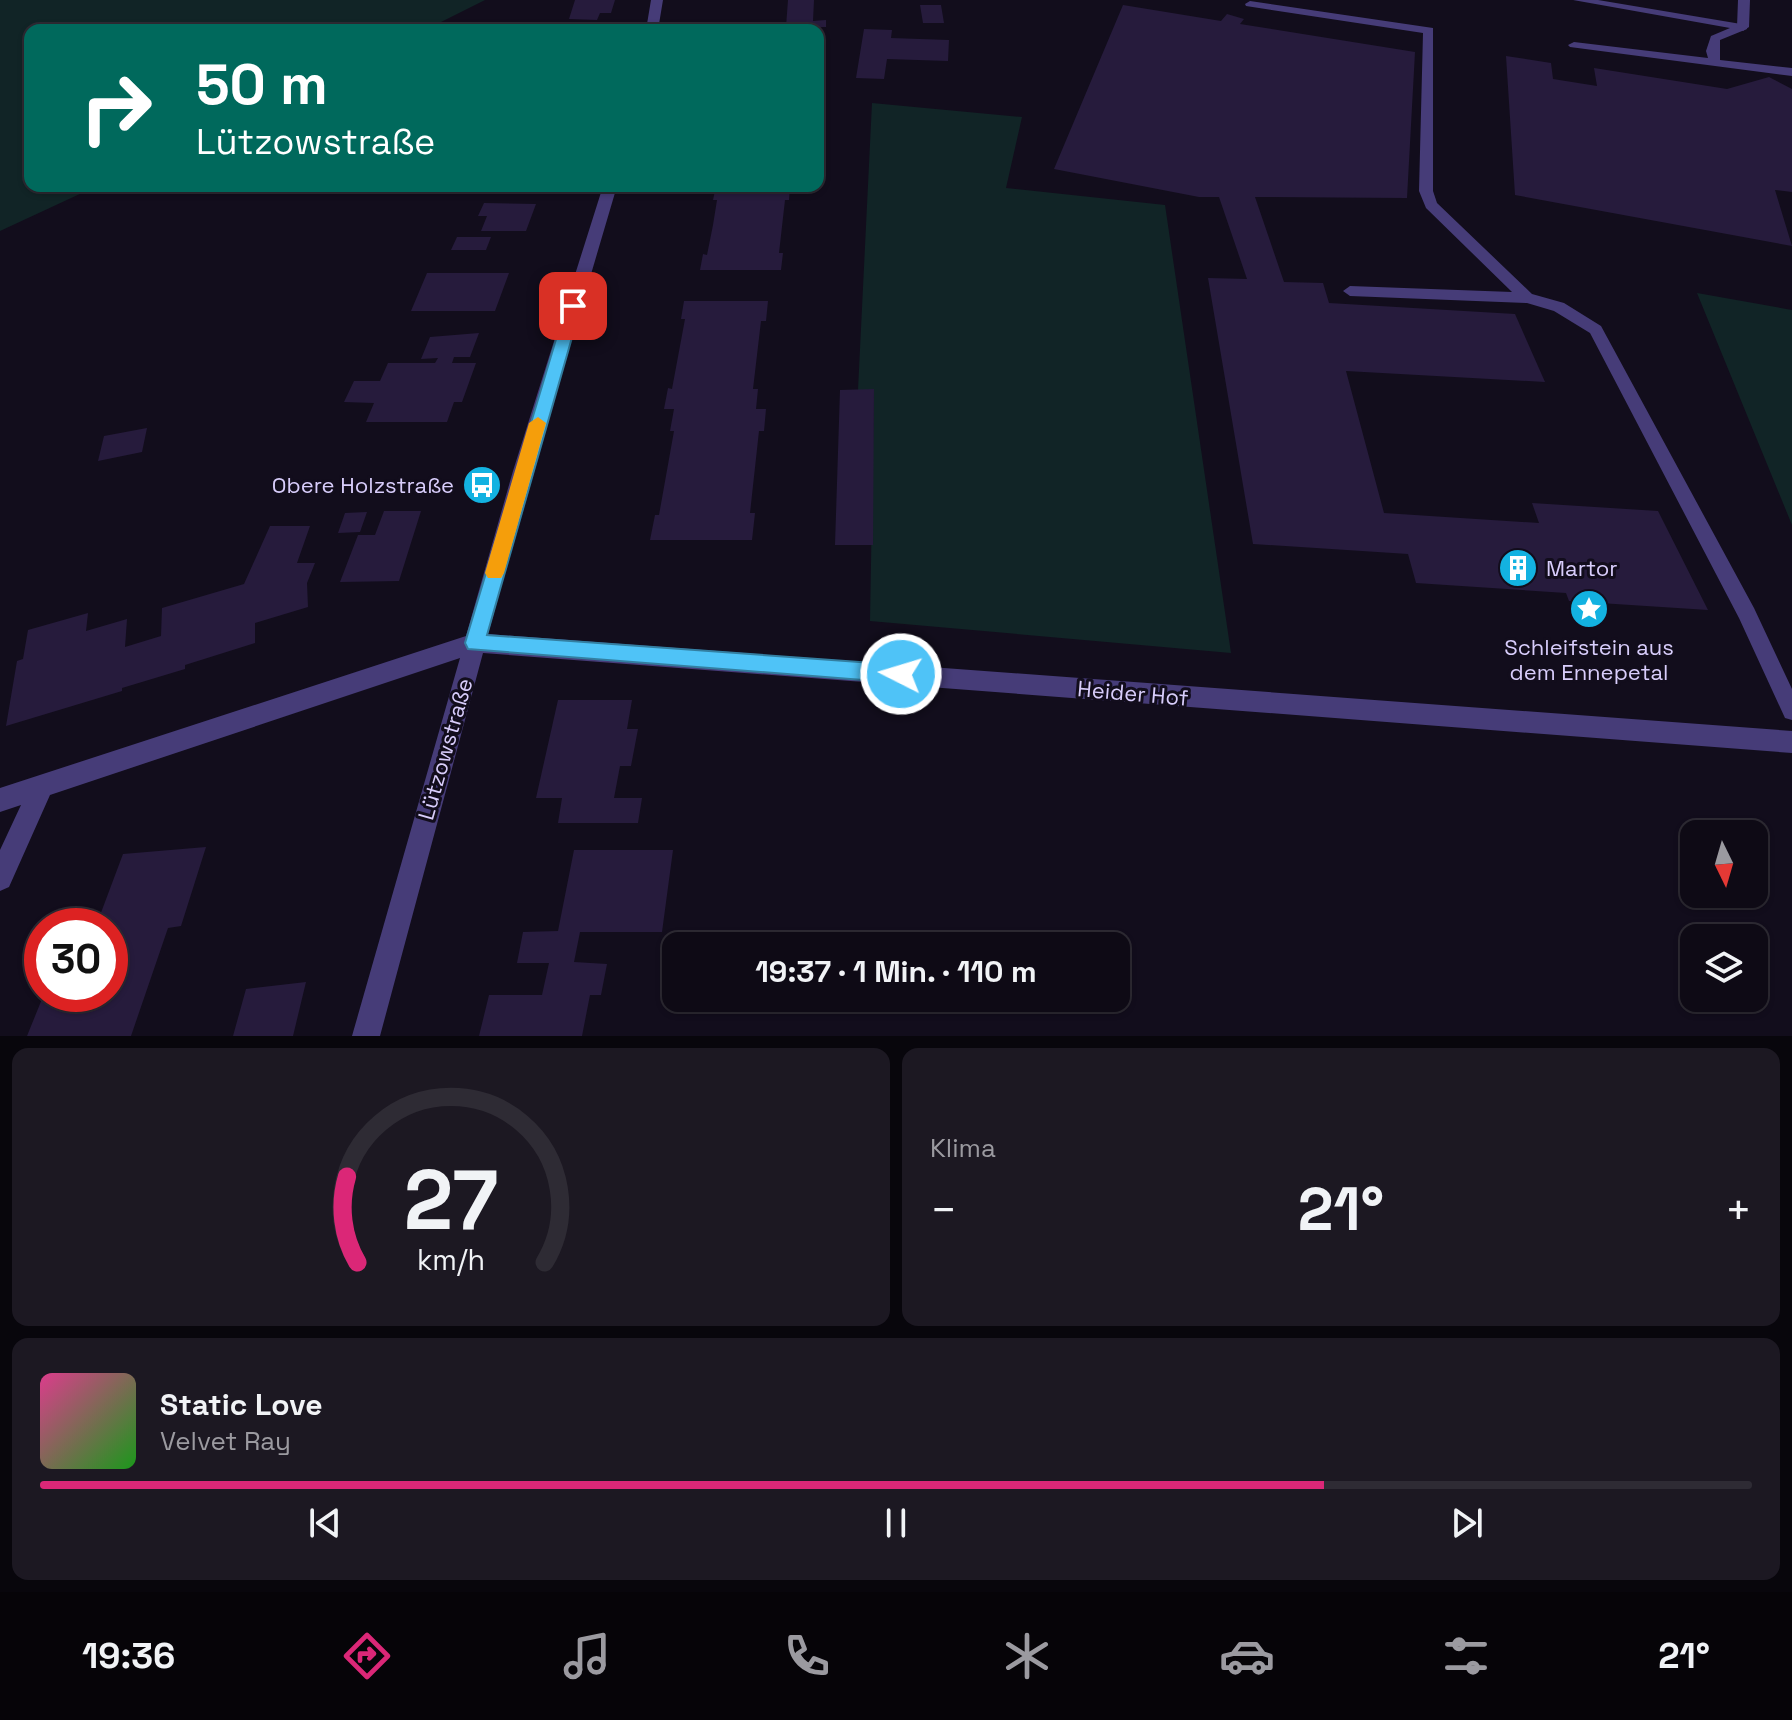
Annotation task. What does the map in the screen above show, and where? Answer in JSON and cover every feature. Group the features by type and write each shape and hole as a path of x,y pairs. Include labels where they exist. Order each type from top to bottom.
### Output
{"street":[{"path":"653,24 657,0"},
{"path":"1743,27 1744,0"},
{"name":"Lützowstraße","path":"366,1036 475,643 608,192"},
{"path":"0,800 475,643"},
{"name":"Heider Hof","path":"475,643 1792,742"},
{"path":"0,878 41,788"}],"lane":[{"path":"1578,0 1616,2 1743,27"},
{"path":"1250,4 1429,30 1426,191 1431,205 1527,298"},
{"path":"1714,61 1712,51 1715,38 1743,27"},
{"path":"1574,45 1792,72"},
{"path":"1350,291 1527,298 1559,307 1596,330 1747,614 1792,711"}],"green space":[{"path":"0,0 485,0 437,24 24,24 24,192 84,192 0,231"},
{"path":"872,103 1022,117 1006,188 1165,205 1231,653 870,621 874,390 858,390"},
{"path":"1697,293 1792,310 1792,525"}],"building":[{"path":"575,0 615,0 611,13 600,13 597,20 569,19"},
{"path":"788,0 814,0 813,21 826,20 826,27 824,24 786,24"},
{"path":"920,5 941,5 944,23 923,23"},
{"path":"1123,5 1221,21 1227,14 1244,19 1240,24 1415,52 1407,198 1255,197 1284,282 1323,283 1329,303 1515,314 1545,382 1346,371 1384,513 1539,523 1532,503 1658,511 1708,610 1569,601 1566,593 1416,583 1408,554 1253,544 1208,278 1247,279 1219,197 1199,197 1054,169"},
{"path":"864,29 892,30 891,38 949,40 948,61 887,59 884,79 856,78"},
{"path":"1506,56 1551,63 1553,79 1597,86 1594,68 1727,89 1769,77 1792,89 1792,192 1775,190 1792,246 1515,195"},
{"path":"715,192 790,192 789,200 785,200 779,253 783,253 781,270 700,270 703,254 707,255 713,225 717,200 713,200"},
{"path":"484,203 536,204 526,231 481,231 487,216 478,216"},
{"path":"457,237 491,237 486,250 451,250"},
{"path":"427,273 509,273 495,311 411,311"},
{"path":"684,301 768,301 766,321 761,321 753,389 758,389 756,409 766,409 764,431 759,431 750,513 755,513 752,540 650,540 655,515 659,515 674,431 670,431 674,409 664,409 668,388 672,389 685,319 681,319"},
{"path":"479,333 470,357 454,357 452,363 476,363 462,402 454,402 447,422 366,422 374,403 344,402 354,381 380,381 388,363 435,363 438,358 421,359 430,337"},
{"path":"874,389 873,545 835,545 840,390"},
{"path":"147,428 142,452 98,461 104,436"},
{"path":"384,511 421,511 399,581 340,582 358,535 375,535"},
{"path":"367,512 360,532 338,533 345,513"},
{"path":"270,526 310,526 297,563 315,563 307,583 308,607 255,623 255,643 185,665 185,669 122,688 122,691 6,726 17,661 23,659 28,630 88,613 86,631 127,619 125,647 161,636 162,608 244,584"},
{"path":"558,700 632,700 627,729 638,729 631,766 620,766 614,798 642,798 638,823 558,823 562,798 536,798"},
{"path":"206,847 181,926 168,928 131,1036 27,1036 37,1012 128,1012 128,908 103,908 123,854"},
{"path":"574,850 673,850 662,932 580,932 574,962 607,964 601,995 590,995 582,1036 479,1036 489,995 542,995 549,963 517,963 523,932 558,931"},
{"path":"306,982 293,1036 233,1036 246,989"}],"slow traffic":[{"path":"495,573 538,423"}],"place":[{"name":"Obere Holzstraße","path":"482,485"},
{"name":"Martor","path":"1518,568"},
{"name":"Schleifstein aus dem Ennepetal","path":"1589,609"}],"route":[{"path":"573,306 475,643 901,674"}]}
